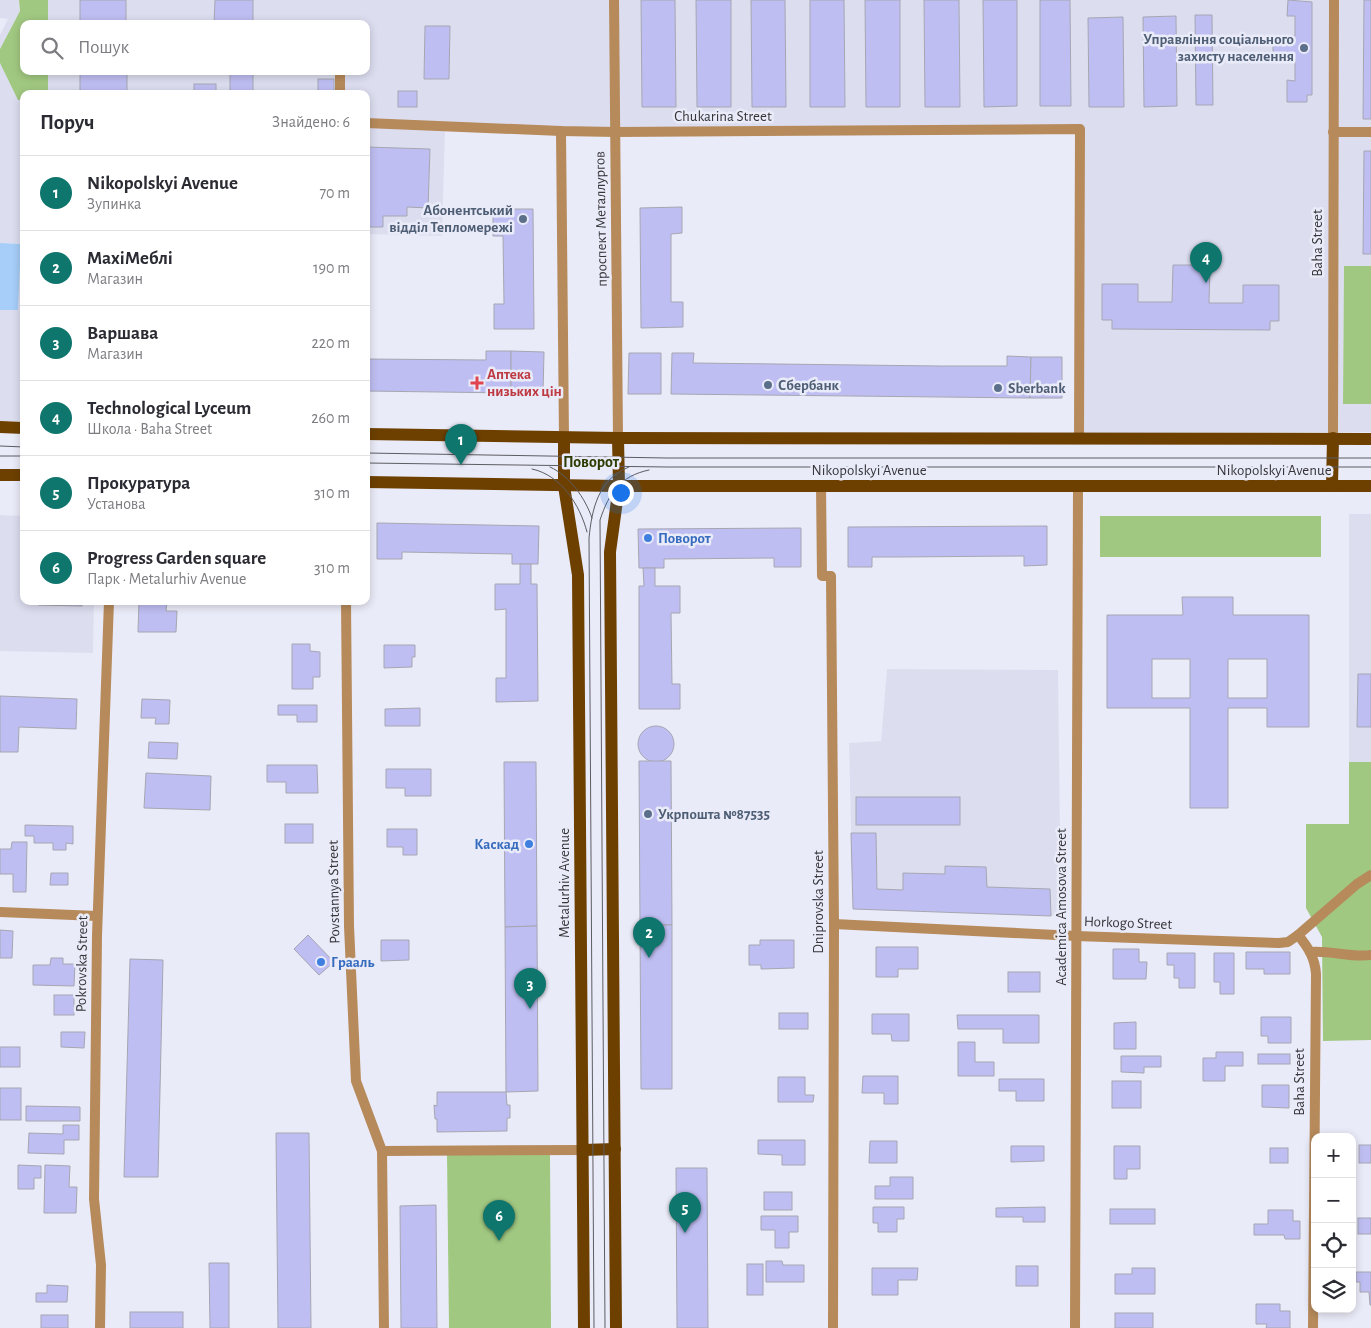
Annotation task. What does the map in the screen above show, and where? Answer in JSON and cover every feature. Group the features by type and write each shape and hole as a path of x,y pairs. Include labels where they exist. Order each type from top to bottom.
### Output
{"main road":[{"path":"0,427 20,428"},
{"name":"Nikopolskyi Avenue","path":"370,434 564,438 1371,439"},
{"name":"Metalurhiv Avenue","path":"564,438 564,486 578,575 584,1328"},
{"path":"616,1328 610,552 619,486 618,438"},
{"name":"Baha Street","path":"1332,438 1332,486"},
{"path":"0,475 20,475"},
{"name":"Nikopolskyi Avenue","path":"370,482 564,486 1371,486"},
{"path":"583,1150 614,1149"}],"street":[{"name":"проспект Металлургов","path":"614,0 618,438"},
{"name":"Baha Street","path":"1332,438 1334,0"},
{"path":"340,75 340,90"},
{"name":"Chukarina Street","path":"370,123 616,132 1080,129 1078,439"},
{"path":"561,131 564,438"},
{"path":"1334,132 1371,132"},
{"name":"Dniprovska Street","path":"822,486 822,576 831,576 834,924 832,1328"},
{"name":"Academica Amosova Street","path":"1076,1328 1078,486"},
{"name":"Pokrovska Street","path":"100,1328 101,1265 94,1199 98,916 109,605"},
{"name":"Povstannya Street","path":"346,605 349,926 356,1081 382,1151 384,1328"},
{"path":"1298,935 1357,884 1371,875"},
{"path":"0,912 98,916"},
{"name":"Horkogo Street","path":"834,924 1076,936 1280,943 1288,942 1298,935"},
{"name":"Baha Street","path":"1298,935 1310,952 1315,963 1316,974 1313,1328"},
{"path":"1310,952 1323,951 1363,956 1371,955"},
{"path":"382,1151 583,1150"}],"shaded area":[{"path":"0,0 19,0 20,11 0,49 0,35 8,19 0,18"},
{"path":"48,0 1371,0 1371,266 1344,266 1343,404 1371,404 1371,432 1084,433 1085,132 617,135 445,129 442,236 370,234 370,90 47,90 48,75 370,75 370,20 48,20"},
{"path":"0,63 18,99 20,99 20,244 0,243"},
{"path":"20,266 20,421 0,421 0,310 18,310"},
{"path":"1349,514 1371,514 1371,762 1349,762"},
{"path":"0,515 20,516 20,605 94,605 93,653 0,651"},
{"path":"887,669 1058,670 1061,916 853,909 849,743 881,741"}],"green space":[{"path":"19,0 48,0 48,20 20,20 20,75 48,75 48,90 20,90 20,100 18,100 0,63 0,49 20,11"},
{"path":"1344,266 1371,266 1371,404 1343,404"},
{"path":"1100,516 1321,516 1321,557 1100,557"},
{"path":"1349,762 1371,762 1371,1040 1323,1041 1322,937 1306,908 1306,824 1349,824"},
{"path":"550,1153 551,1328 449,1328 447,1154"}],"water":[{"path":"0,243 20,244 18,310 0,310"}],"building":[{"path":"80,0 126,0 126,20 80,20"},
{"path":"215,0 253,0 253,20 214,20"},
{"path":"641,0 675,0 676,107 642,107"},
{"path":"696,0 731,0 731,107 697,107"},
{"path":"751,0 785,0 786,107 752,107"},
{"path":"810,0 844,0 845,107 810,107"},
{"path":"865,0 900,0 900,107 866,107"},
{"path":"924,0 959,0 960,107 925,107"},
{"path":"983,0 1017,0 1017,106 984,107"},
{"path":"1040,0 1070,0 1071,106 1040,106"},
{"path":"1288,0 1312,2 1312,95 1307,95 1307,102 1287,102 1287,80 1295,81 1295,60 1273,60 1273,36 1295,36 1295,16 1287,16"},
{"path":"1364,0 1371,0 1371,119 1363,119"},
{"path":"1195,15 1212,15 1213,105 1196,105"},
{"path":"1176,16 1177,106 1144,107 1143,17"},
{"path":"1123,17 1124,107 1089,107 1088,18"},
{"path":"425,26 450,26 449,79 424,79"},
{"path":"80,75 127,75 127,90 80,90"},
{"path":"230,75 253,75 253,90 230,90"},
{"path":"318,79 334,79 334,90 318,90"},
{"path":"194,84 216,84 216,90 194,90"},
{"path":"398,91 417,91 417,107 398,107"},
{"path":"370,147 430,149 428,208 407,207 407,216 383,216 383,227 370,227"},
{"path":"1364,151 1371,151 1371,254 1363,254"},
{"path":"682,207 682,233 671,234 671,302 683,302 683,327 641,328 640,208"},
{"path":"493,209 533,209 534,329 494,329 494,304 504,304 503,236 493,236"},
{"path":"1173,265 1210,265 1209,303 1243,303 1243,285 1279,285 1279,321 1270,321 1270,330 1112,329 1112,320 1102,320 1102,284 1138,284 1138,302 1172,302"},
{"path":"486,351 511,351 511,393 370,391 370,359 486,360"},
{"path":"511,351 544,352 543,393 511,393"},
{"path":"629,353 661,353 661,394 628,394"},
{"path":"672,353 694,353 693,363 940,366 1007,366 1007,356 1031,357 1030,398 671,394"},
{"path":"1031,357 1062,357 1062,398 1030,398"},
{"path":"377,523 539,526 538,564 512,564 512,554 402,552 402,559 377,559"},
{"path":"1047,526 1047,565 1024,566 1024,556 872,557 872,567 848,567 848,527"},
{"path":"801,528 801,567 774,567 774,558 664,559 664,568 639,568 638,529"},
{"path":"520,564 531,564 531,584 537,584 538,701 496,702 496,678 506,678 506,609 495,610 495,584 520,584"},
{"path":"643,568 655,568 655,586 680,586 680,613 671,613 672,684 680,684 680,709 639,709 639,586 644,586"},
{"path":"1182,597 1233,597 1233,615 1309,615 1309,727 1267,727 1267,708 1228,708 1228,808 1190,808 1190,708 1107,708 1107,615 1183,615","holes":["1152,659 1190,659 1190,698 1152,698","1228,659 1267,659 1267,698 1228,698"]},
{"path":"38,605 82,605 82,606"},
{"path":"139,605 167,605 166,611 177,611 176,632 138,632"},
{"path":"292,644 310,644 310,651 320,652 320,677 313,677 313,689 292,689"},
{"path":"384,645 415,645 415,657 412,657 412,667 384,668"},
{"path":"1358,674 1371,674 1371,727 1357,727"},
{"path":"0,696 77,699 76,729 19,727 18,752 0,752"},
{"path":"142,699 170,700 169,724 155,724 156,718 141,718"},
{"path":"278,705 317,705 317,722 297,722 297,715 278,715"},
{"path":"420,708 420,726 385,726 385,709"},
{"path":"656,726 669,731 674,744 669,757 656,762 643,757 638,744 643,731"},
{"path":"149,742 178,743 177,759 148,758"},
{"path":"639,761 671,761 672,925 640,925"},
{"path":"504,762 536,762 537,926 505,927"},
{"path":"267,765 317,765 318,793 286,793 286,782 267,782"},
{"path":"386,769 431,769 431,796 405,796 405,788 386,788"},
{"path":"146,773 211,776 210,810 144,808"},
{"path":"856,797 960,797 960,825 856,825"},
{"path":"285,824 313,824 313,843 285,843"},
{"path":"25,825 73,826 73,844 66,843 66,850 53,850 53,843 34,843 34,836 25,836"},
{"path":"387,829 417,829 417,855 403,855 403,847 387,847"},
{"path":"851,833 876,833 877,889 903,890 903,873 945,874 945,866 986,867 987,887 1050,889 1051,916 853,909"},
{"path":"12,842 27,842 26,892 13,892 13,874 0,874 0,849 11,849"},
{"path":"51,873 68,873 68,885 50,885"},
{"path":"640,925 672,925 672,1089 641,1089"},
{"path":"537,926 538,1091 506,1092 505,927"},
{"path":"0,930 13,931 12,958 0,958"},
{"path":"308,935 334,962 319,975 294,949"},
{"path":"381,940 409,940 409,960 381,961"},
{"path":"760,940 794,940 794,968 761,969 761,965 749,965 749,945 760,945"},
{"path":"876,947 918,947 918,969 898,969 898,977 876,977"},
{"path":"1113,949 1139,949 1139,962 1147,962 1146,979 1113,979"},
{"path":"1246,952 1290,952 1290,974 1264,974 1264,969 1246,969"},
{"path":"1167,953 1195,953 1195,988 1179,988 1179,978 1174,978 1174,965 1167,965"},
{"path":"1214,953 1234,953 1234,994 1220,994 1220,982 1214,982"},
{"path":"51,958 63,958 63,964 75,964 74,986 33,985 33,965 50,965"},
{"path":"130,959 163,960 158,1177 124,1177"},
{"path":"1008,972 1040,972 1040,992 1008,992"},
{"path":"54,995 74,995 74,1015 54,1015"},
{"path":"779,1013 808,1013 808,1029 779,1029"},
{"path":"872,1014 909,1014 909,1041 892,1041 891,1034 872,1034"},
{"path":"957,1015 1039,1015 1039,1043 1003,1043 1003,1029 958,1029"},
{"path":"1261,1017 1291,1017 1291,1043 1268,1043 1268,1036 1261,1036"},
{"path":"1136,1022 1136,1049 1114,1049 1114,1023"},
{"path":"61,1032 85,1032 84,1048 61,1047"},
{"path":"958,1042 975,1042 975,1062 994,1062 994,1076 958,1076"},
{"path":"0,1047 20,1047 20,1067 0,1067"},
{"path":"1216,1052 1243,1052 1243,1066 1225,1066 1225,1081 1203,1081 1203,1058 1216,1058"},
{"path":"1258,1054 1290,1054 1290,1064 1258,1064"},
{"path":"1121,1056 1161,1056 1161,1067 1144,1067 1144,1073 1121,1072"},
{"path":"863,1076 898,1076 898,1104 884,1104 884,1093 862,1093"},
{"path":"778,1077 805,1077 805,1095 814,1095 813,1102 778,1102"},
{"path":"999,1079 1044,1079 1044,1101 1016,1101 1016,1091 999,1091"},
{"path":"1112,1081 1141,1081 1141,1108 1112,1108"},
{"path":"1262,1085 1289,1085 1289,1108 1262,1107"},
{"path":"0,1088 21,1088 21,1120 0,1120"},
{"path":"437,1092 506,1092 507,1105 510,1105 507,1131 437,1132 434,1105 437,1106"},
{"path":"26,1106 80,1107 80,1121 26,1121"},
{"path":"63,1125 79,1125 79,1140 64,1140 64,1154 28,1153 29,1133 63,1134"},
{"path":"276,1133 309,1133 311,1328 278,1328"},
{"path":"758,1140 805,1140 805,1165 782,1165 782,1155 758,1154"},
{"path":"870,1141 897,1141 897,1163 869,1163"},
{"path":"1359,1145 1371,1145 1371,1163 1359,1163"},
{"path":"1011,1146 1044,1146 1044,1161 1011,1162"},
{"path":"1114,1146 1140,1146 1140,1169 1127,1169 1127,1179 1114,1179"},
{"path":"1270,1148 1288,1148 1288,1163 1270,1163"},
{"path":"18,1165 41,1166 41,1178 34,1178 34,1189 18,1189"},
{"path":"45,1165 70,1166 69,1187 77,1187 76,1213 44,1213"},
{"path":"676,1168 707,1168 708,1328 677,1328"},
{"path":"890,1177 913,1177 913,1199 875,1199 875,1186 890,1186"},
{"path":"764,1192 792,1192 792,1210 764,1210"},
{"path":"436,1205 437,1328 401,1328 400,1206"},
{"path":"873,1207 904,1207 904,1219 897,1219 897,1232 878,1232 878,1223 873,1223"},
{"path":"1045,1207 1045,1222 1023,1222 1023,1217 996,1217 996,1208"},
{"path":"1110,1209 1155,1209 1155,1224 1110,1224"},
{"path":"1268,1210 1293,1210 1293,1221 1300,1221 1300,1239 1285,1239 1284,1235 1254,1235 1254,1224 1268,1224"},
{"path":"761,1216 798,1216 798,1232 789,1232 789,1248 775,1248 775,1230 761,1230"},
{"path":"1358,1218 1371,1218 1371,1234 1358,1234"},
{"path":"766,1261 782,1261 783,1265 804,1265 804,1282 766,1282"},
{"path":"209,1263 229,1263 229,1328 210,1328"},
{"path":"747,1264 763,1264 763,1295 747,1295"},
{"path":"1016,1266 1038,1266 1038,1286 1016,1286"},
{"path":"872,1268 918,1268 917,1280 898,1280 898,1295 872,1295"},
{"path":"1132,1268 1155,1268 1155,1294 1115,1294 1115,1274 1132,1274"},
{"path":"1356,1272 1371,1272 1371,1305 1369,1292 1360,1292 1360,1282 1356,1282"},
{"path":"47,1285 68,1286 67,1302 36,1302 36,1293 47,1293"},
{"path":"1256,1304 1280,1304 1280,1311 1290,1311 1290,1328 1266,1328 1267,1324 1256,1324"},
{"path":"130,1312 183,1312 183,1328 130,1328"},
{"path":"1115,1313 1153,1313 1153,1328 1115,1328"},
{"path":"41,1315 68,1315 68,1328 41,1328"}],"tram line":[{"path":"0,446 20,447"},
{"path":"370,453 667,458 1371,458"},
{"path":"0,456 20,456"},
{"path":"370,463 667,467 1371,467"},
{"path":"550,467 564,476 576,488 592,518"},
{"path":"594,1328 589,538 592,516 598,496 610,479 629,467"},
{"path":"532,469 552,478 568,493 580,512 587,532"},
{"path":"605,1328 600,520 607,502 617,487 630,477 649,470"}],"place":[{"name":"Управління соціального захисту населення","path":"1304,48"},
{"name":"Абонентський відділ Тепломережі","path":"523,219"},
{"name":"Technological Lyceum","path":"1206,283"},
{"name":"Аптека низьких цін","path":"477,383"},
{"name":"Сбербанк","path":"768,385"},
{"name":"Sberbank","path":"998,388"},
{"name":"Nikopolskyi Avenue","path":"461,465"},
{"name":"Поворот","path":"648,538"},
{"name":"Укрпошта №87535","path":"648,814"},
{"name":"Каскад","path":"529,844"},
{"name":"MaxiМеблі","path":"649,958"},
{"name":"Грааль","path":"321,962"},
{"name":"Варшава","path":"530,1009"},
{"name":"Прокуратура","path":"685,1233"},
{"name":"Progress Garden square","path":"499,1241"}],"district":[{"name":"Поворот","path":"591,462"}]}
